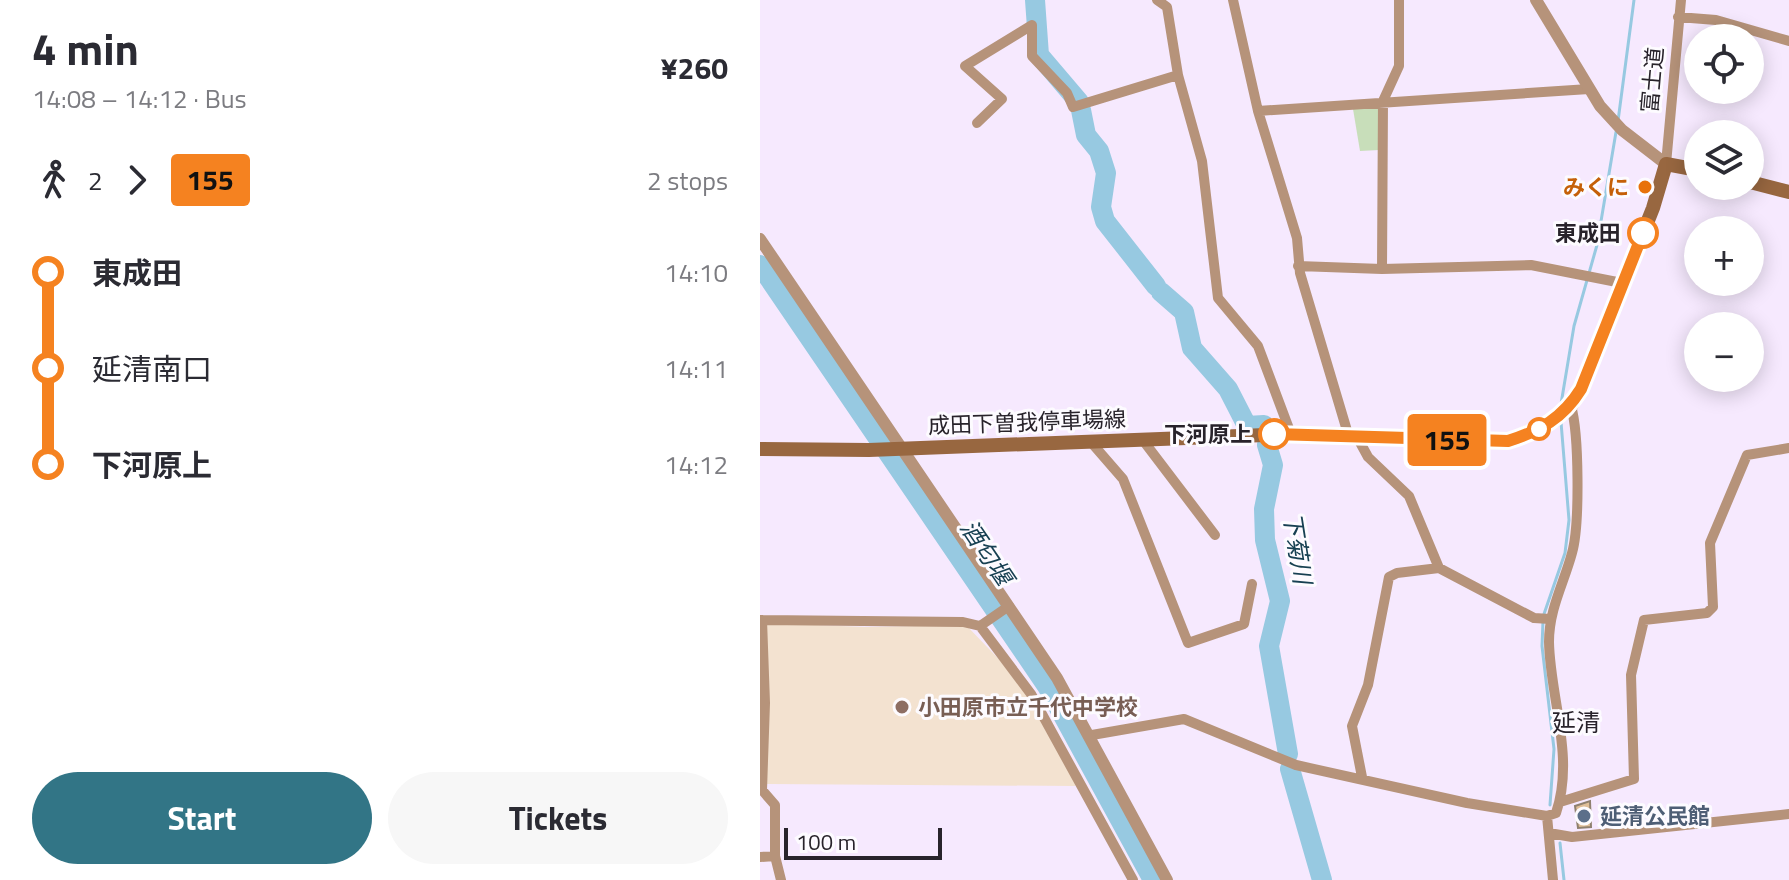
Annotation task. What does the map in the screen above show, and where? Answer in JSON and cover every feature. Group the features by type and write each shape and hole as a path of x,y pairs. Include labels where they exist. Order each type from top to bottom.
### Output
{"main road":[{"path":"1666,164 1684,167"},
{"name":"成田下曽我停車場線","path":"760,449 869,450 1291,434 1508,441 1555,420 1571,406 1581,389 1653,208 1666,164"},
{"path":"1764,186 1789,192"}],"street":[{"path":"1157,0 1167,7 1178,75 1202,161 1218,298 1258,346 1291,434"},
{"path":"1233,0 1258,111 1297,238 1298,266 1352,434 1368,457 1409,496 1439,568"},
{"path":"1382,269 1383,101 1399,66 1399,0"},
{"path":"1536,0 1589,89 1617,126 1666,164"},
{"name":"富士道","path":"1666,164 1681,0"},
{"path":"1678,17 1716,20 1789,41"},
{"path":"977,123 1002,99 965,66 1032,25 1032,56 1067,93 1073,107 1178,75"},
{"path":"1258,111 1589,89"},
{"path":"760,239 1009,606 1092,735 1167,880"},
{"path":"1298,266 1382,269 1531,265 1589,274 1622,283"},
{"path":"1092,735 1184,719 1296,765 1362,777 1467,803 1547,816 1556,813 1560,802 1562,746 1545,619 1577,526 1577,425 1571,406"},
{"path":"1142,439 1215,535"},
{"path":"1090,441 1123,479 1188,643 1244,624 1252,584"},
{"path":"1560,802 1634,779 1631,675 1644,620 1707,613 1713,607 1710,543 1747,455 1789,448"},
{"path":"1362,777 1352,726 1368,685 1389,577 1397,573 1439,568 1545,619"},
{"path":"781,880 775,856 775,805 762,790 765,703 761,620 984,623 1009,606"},
{"path":"984,623 1031,694 1133,880"},
{"path":"1549,833 1572,837 1789,814"},
{"path":"1547,816 1553,880"},
{"path":"760,857 775,856"}],"shaded area":[{"name":"小田原市立千代中学校","path":"767,623 866,627 966,625 1015,676 1076,781 1075,786 767,784"}],"green space":[{"path":"1378,107 1379,150 1360,151 1353,109"}],"building":[{"name":"延清公民館","path":"1590,801 1591,827 1578,828 1575,806"}],"waterway":[{"name":"下菊川","path":"1035,0 1039,55 1079,102"},
{"path":"1618,121 1634,0"},
{"name":"下菊川","path":"1081,110 1086,135 1099,151 1106,173 1101,207 1105,221 1156,286"},
{"path":"1560,410 1574,326 1597,245 1616,132"},
{"name":"酒匂堰","path":"760,265 1047,686 1153,880"},
{"name":"下菊川","path":"1161,292 1184,312 1192,348 1228,389 1247,426 1264,425"},
{"path":"1544,614 1565,553 1569,520 1561,422"},
{"name":"下菊川","path":"1267,445 1273,465 1264,509 1265,540 1280,601 1269,646 1288,754"},
{"path":"1543,621 1542,646 1554,749 1550,805"},
{"name":"下菊川","path":"1290,769 1322,880"},
{"path":"1560,843 1564,880"}],"bus line":[{"name":"155","path":"1274,434 1508,441 1542,428 1571,406 1581,389 1643,233"}],"place":[{"name":"みくに","path":"1645,187"},
{"name":"東成田","path":"1643,233"},
{"name":"下河原上","path":"1274,434"},
{"name":"小田原市立千代中学校","path":"902,707"},
{"name":"延清公民館","path":"1584,816"}],"district":[{"name":"延清","path":"1576,722"}]}
